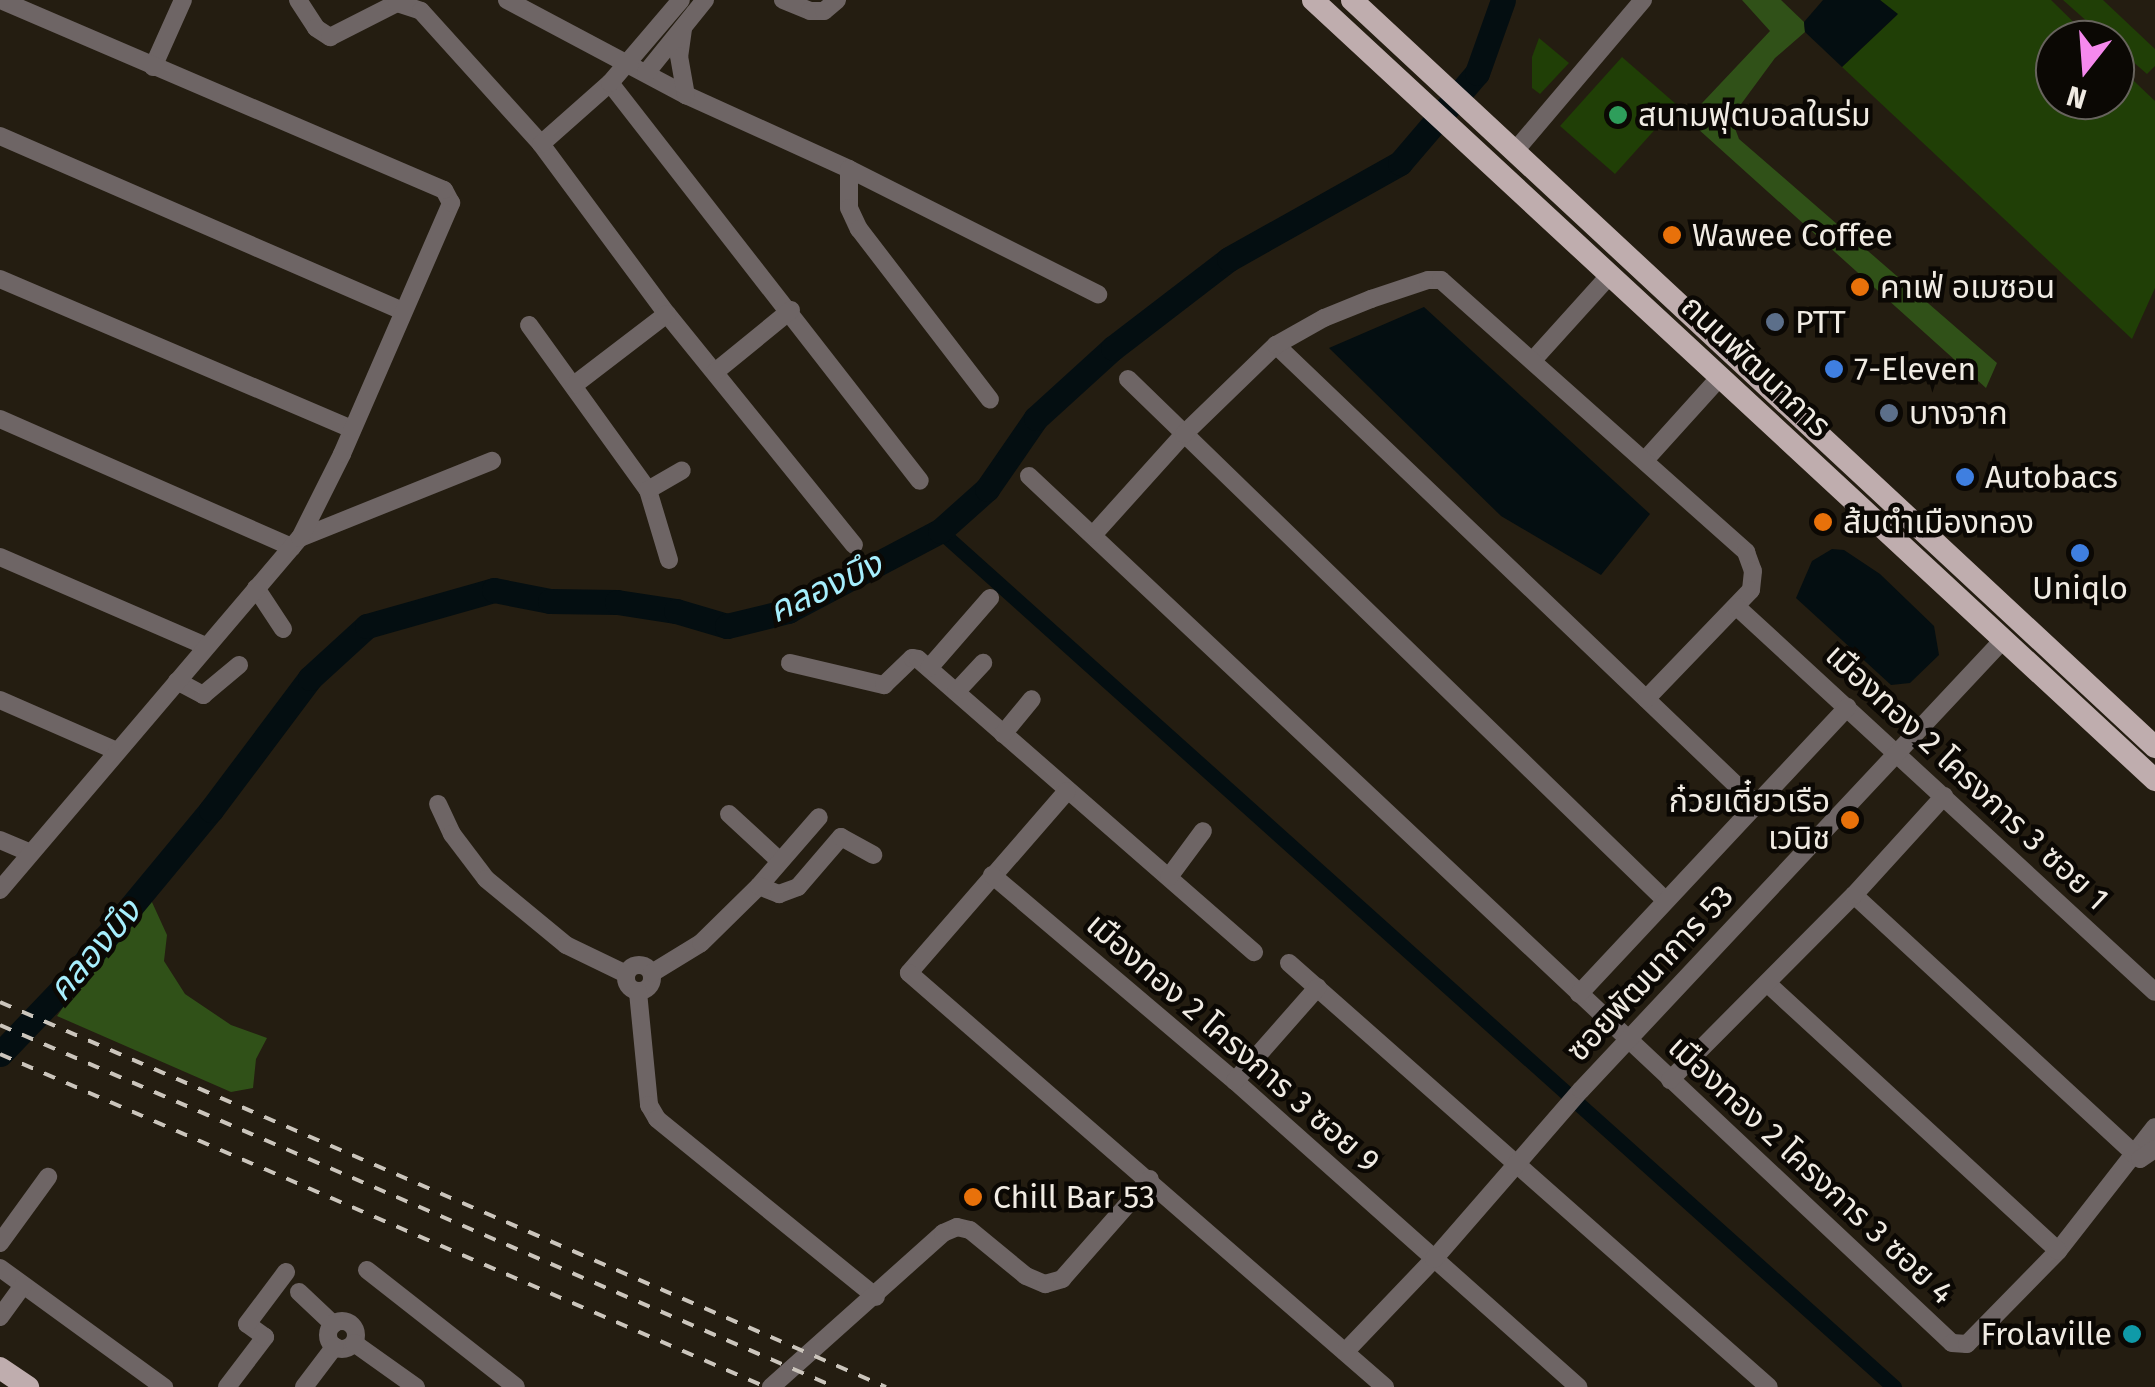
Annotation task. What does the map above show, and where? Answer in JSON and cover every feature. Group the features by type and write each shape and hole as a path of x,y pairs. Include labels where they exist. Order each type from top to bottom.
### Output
{"main road":[{"name":"ถนนพัฒนาการ","path":"1313,0 2155,780"},
{"name":"ถนนพัฒนาการ","path":"1355,1 2155,747"},
{"path":"1663,324 1682,306"},
{"path":"2003,640 2014,614"},
{"path":"0,1368 28,1387"},
{"path":"0,1382 7,1387"}],"street":[{"path":"0,890 296,542 451,212 444,190 1,0"},
{"path":"153,67 182,0"},
{"path":"298,0 316,28 330,37 384,8 404,2 413,5 541,144 667,314 854,544"},
{"path":"507,0 686,94 850,170 1098,294"},
{"path":"541,144 610,84 681,0"},
{"path":"646,73 705,0"},
{"path":"783,0 810,12 824,11 836,0"},
{"path":"1515,151 1643,0"},
{"path":"684,29 680,56 686,94"},
{"path":"610,84 791,310 920,481"},
{"path":"0,136 403,312"},
{"path":"850,170 849,208 858,229 990,400"},
{"path":"1534,359 1610,275"},
{"path":"0,278 352,429"},
{"path":"1093,535 1184,434 1276,346 1324,318 1428,280 1451,286 1746,552 1753,570 1750,590 1646,699"},
{"path":"715,372 791,310"},
{"path":"574,385 667,314"},
{"path":"530,326 648,490 669,560"},
{"path":"1276,346 1755,802"},
{"path":"1646,459 1720,377"},
{"path":"1128,379 1664,899"},
{"path":"0,419 296,542 492,461"},
{"path":"648,490 682,470"},
{"name":"เมืองทอง 2 โครงการ 3 ซอย 4","path":"1030,476 1952,1343 1968,1344 2058,1251"},
{"path":"0,557 206,646"},
{"path":"256,588 283,629"},
{"path":"929,668 990,598"},
{"name":"เมืองทอง 2 โครงการ 3 ซอย 1","path":"1737,607 2155,992"},
{"name":"ซอยพัฒนาการ 53","path":"1345,1352 1434,1259 1581,1090 2003,640"},
{"path":"790,663 874,685 889,682 912,658 929,668 1254,952"},
{"path":"956,692 983,663"},
{"path":"177,680 204,694 238,665"},
{"path":"1003,734 1032,699"},
{"path":"0,700 118,751"},
{"path":"1579,994 1848,707"},
{"path":"1067,791 909,972 1150,1178 1385,1387"},
{"path":"1670,1080 1854,895 1944,796"},
{"path":"438,804 452,834 486,879 566,946 626,974"},
{"path":"729,814 780,862"},
{"path":"638,992 649,988 652,972 701,943 759,886 819,817"},
{"path":"1170,877 1203,830"},
{"path":"759,886 779,894 798,887 842,837 873,854"},
{"path":"0,840 30,853"},
{"name":"เมืองทอง 2 โครงการ 3 ซอย 9","path":"992,875 1235,1081 1579,1387"},
{"path":"1854,895 2134,1153 2144,1159 2155,1150"},
{"path":"626,974 641,964 652,972"},
{"path":"1290,964 1518,1161 1769,1387"},
{"path":"626,974 628,985 638,992 648,1092 656,1119 876,1297"},
{"path":"1768,984 2058,1251 2155,1127"},
{"path":"1235,1081 1318,986"},
{"path":"0,1244 48,1177"},
{"path":"782,1385 943,1232 957,1227 970,1230 1026,1276 1045,1284 1062,1279 1150,1178"},
{"path":"0,1268 164,1387"},
{"path":"367,1270 516,1387"},
{"path":"227,1387 265,1338 247,1324 286,1272"},
{"path":"0,1317 23,1285"},
{"path":"299,1292 333,1324 350,1322 356,1332 304,1387"},
{"path":"344,1345 416,1387"}],"green space":[{"path":"1742,0 1781,0 1804,22 1805,32 1775,58 1736,111 1733,123 1739,139 1997,363 1986,388 1687,119 1770,31"},
{"path":"1880,0 2051,0 2072,20 2035,20 2035,120 2135,120 2135,82 2155,101 2155,288 2132,339 1842,67 1897,15"},
{"path":"2063,0 2103,0 2124,20 2086,20"},
{"path":"2135,30 2155,49 2155,66 2147,74 2135,64"},
{"path":"1539,38 1569,63 1540,94 1532,88 1532,57"},
{"name":"สนามฟุตบอลในร่ม","path":"1622,57 1677,105 1615,174 1560,126"},
{"path":"146,889 167,935 164,961 185,994 231,1025 267,1038 256,1059 253,1088 231,1092 57,1016"}],"shaded area":[{"path":"1823,0 1880,0 1898,14 1842,67 1805,32 1804,22"},
{"path":"1424,307 1650,514 1601,575 1501,516 1329,348"},
{"path":"1832,549 1844,550 1880,574 1934,626 1939,655 1910,683 1891,685 1796,598 1812,561"}],"waterway":[{"name":"คลองบึง","path":"0,1054 67,984 211,810 310,678 367,626 494,590 550,601 617,602 676,611 727,626 788,611 940,531 987,489 1036,418 1113,348 1229,259 1400,163 1477,73 1503,0"},
{"path":"940,531 1894,1387"}],"railway":[{"path":"0,1002 886,1387"},
{"path":"0,1025 835,1387"},
{"path":"0,1054 766,1387"}],"place":[{"name":"สนามฟุตบอลในร่ม","path":"1618,115"},
{"name":"Wawee Coffee","path":"1672,235"},
{"name":"คาเฟ่ อเมซอน","path":"1860,287"},
{"name":"PTT","path":"1775,322"},
{"name":"7-Eleven","path":"1834,369"},
{"name":"บางจาก","path":"1889,413"},
{"name":"Autobacs","path":"1965,477"},
{"name":"ส้มตำเมืองทอง","path":"1823,522"},
{"name":"Uniqlo","path":"2080,553"},
{"name":"ก๋วยเตี๋ยวเรือ เวนิช","path":"1850,820"},
{"name":"Chill Bar 53","path":"973,1197"},
{"name":"Frolaville","path":"2132,1334"}]}
